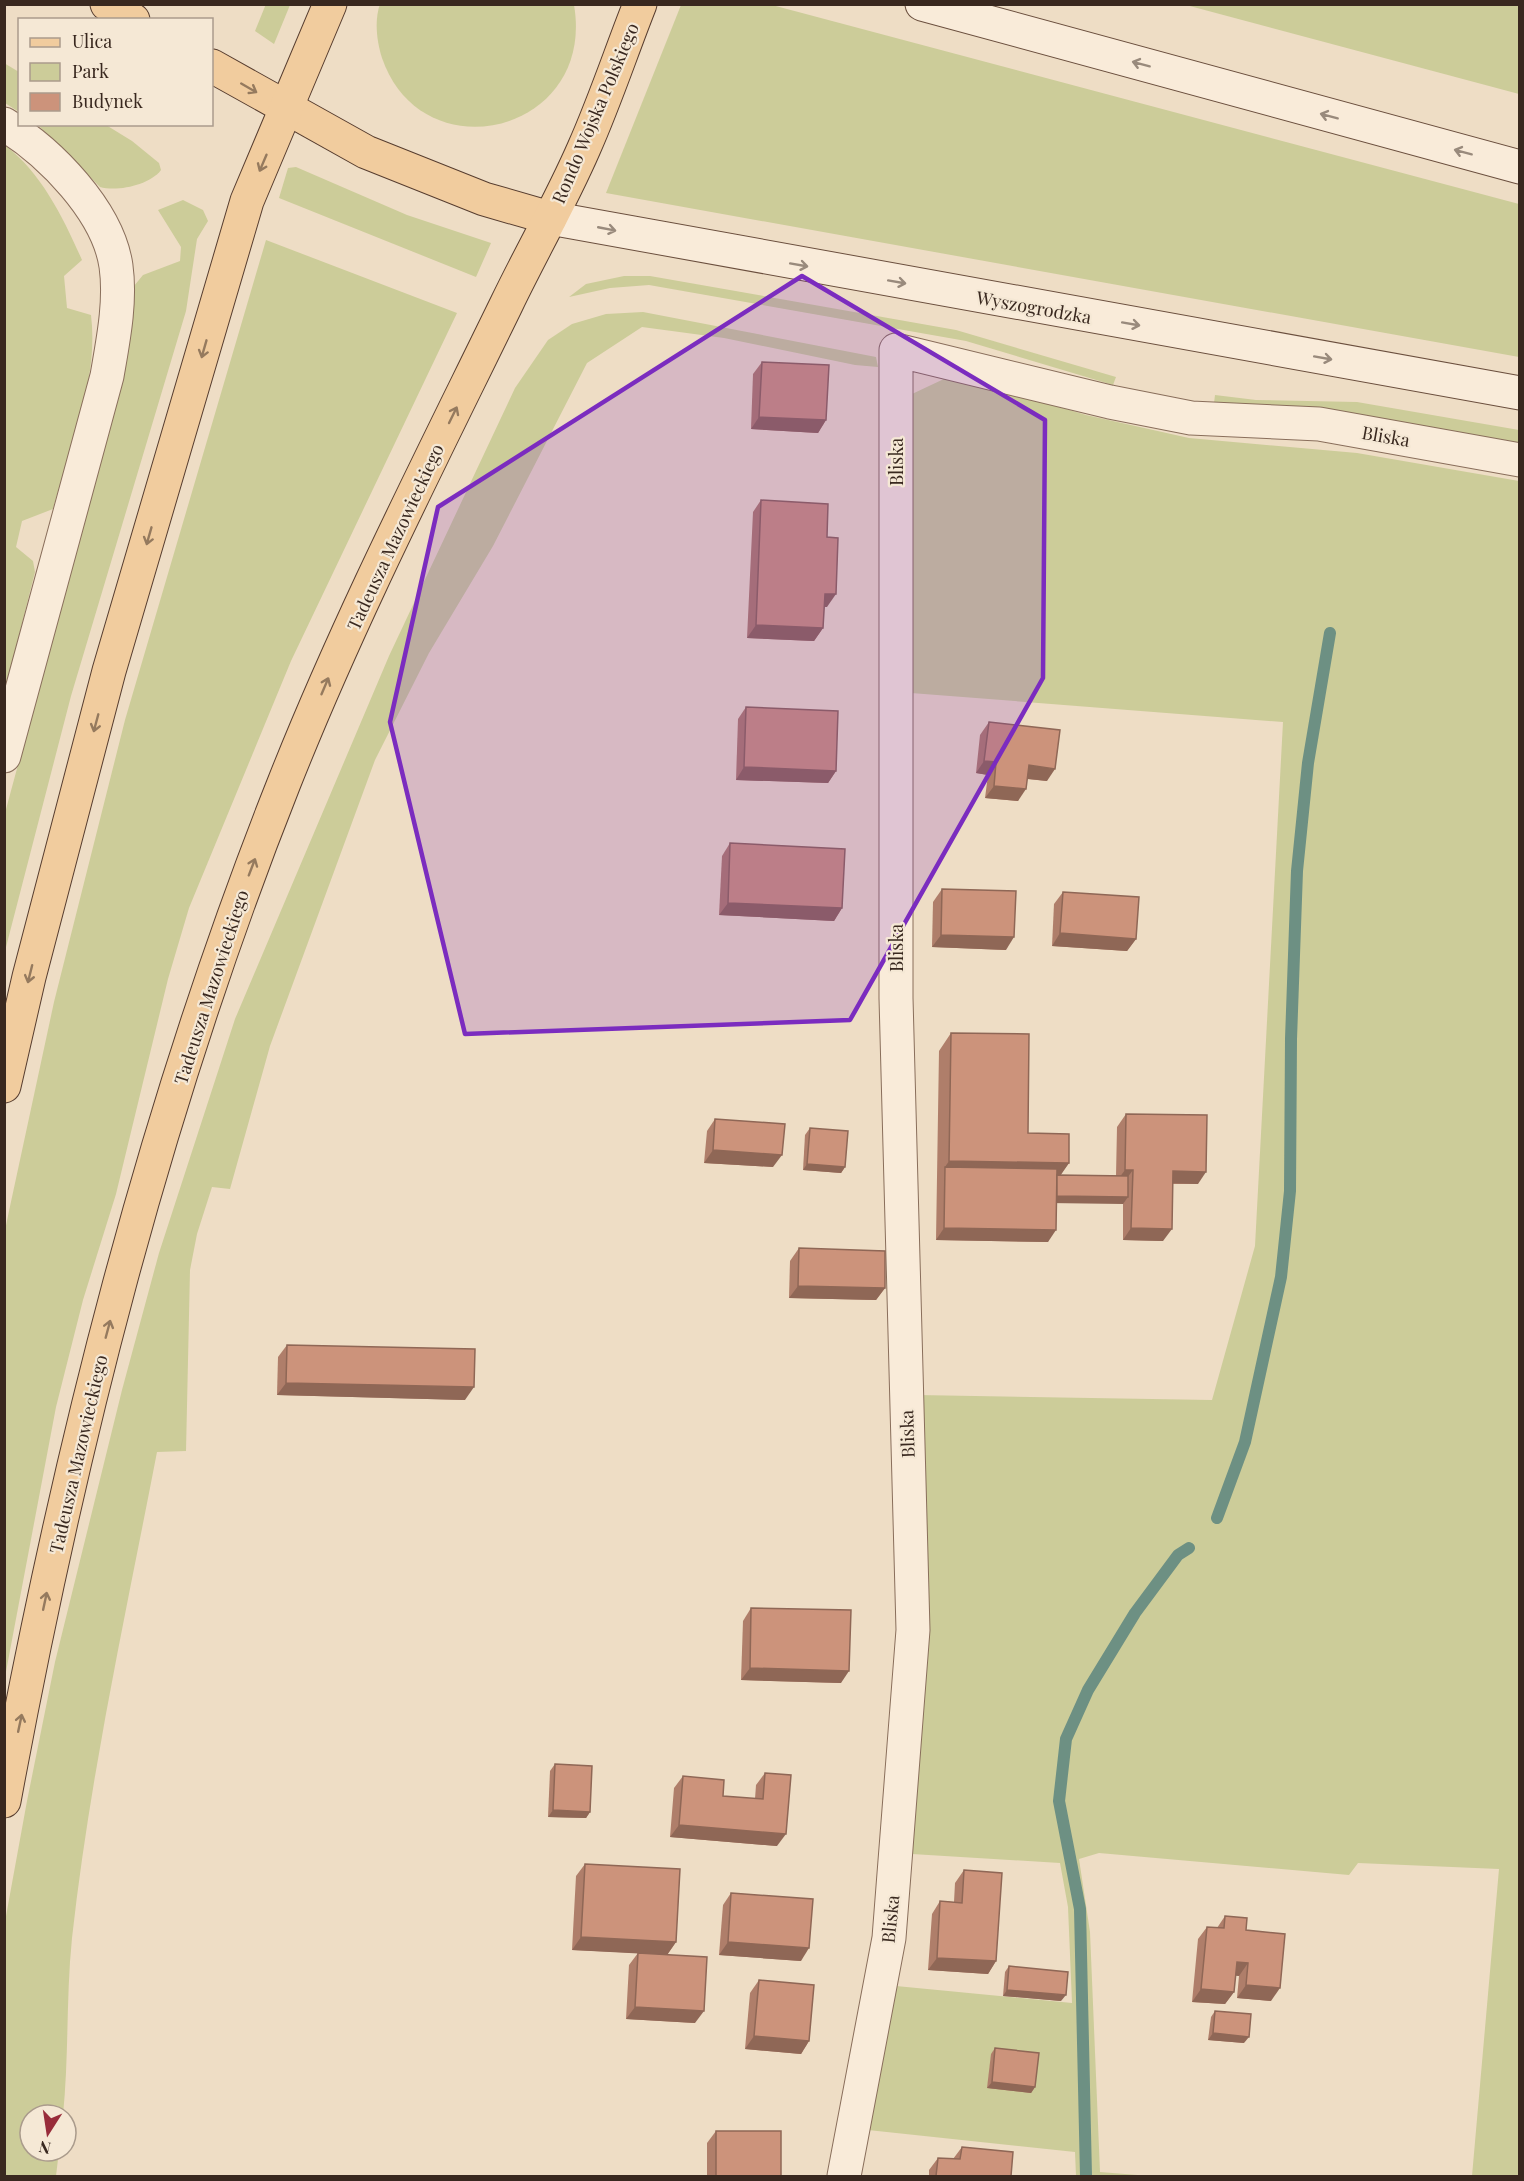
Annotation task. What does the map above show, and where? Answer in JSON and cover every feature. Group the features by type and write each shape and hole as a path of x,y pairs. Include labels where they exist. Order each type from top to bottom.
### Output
{"main road":[{"path":"107,4 130,18"},
{"path":"4,1086 31,967 113,659 247,201 330,4"},
{"name":"Rondo Wojska Polskiego","path":"286,109 376,156 484,199 550,218 584,148 640,4"},
{"path":"213,67 286,109"},
{"name":"Tadeusza Mazowieckiego","path":"4,1801 82,1424 168,1121 218,962 286,779 330,676 550,218"}],"street":[{"path":"922,4 1520,167"},
{"path":"4,124 51,159 76,189 103,226 116,266 115,325 107,376 4,756"},
{"name":"Wyszogrodzka","path":"550,218 1520,393"},
{"name":"Bliska","path":"844,2176 889,1938 913,1630 896,1009 896,350 1110,402 1191,418 1319,424 1520,460"}],"highlighted area":[{"path":"802,276 1045,420 1043,678 850,1020 465,1034 390,722 438,507"}],"green space":[{"path":"266,4 290,5 274,44 255,31"},
{"path":"380,4 574,5 574,49 559,84 533,109 501,123 466,126 432,117 403,95 380,52 377,24"},
{"path":"681,5 772,5 1519,204 1519,357 606,193"},
{"path":"1186,5 1519,5 1519,94"},
{"path":"4,63 18,71 18,111 5,103"},
{"path":"39,126 108,126 132,141 159,163 161,170 149,180 124,188 100,187"},
{"path":"5,145 41,183 59,212 82,260 64,276 67,308 91,315 92,339 87,389 53,509 22,521 16,547 33,561 35,572 5,691"},
{"path":"296,167 407,215 491,243 476,277 279,198 288,168"},
{"path":"183,200 203,210 208,221 197,239 186,311 71,696 5,951 5,813 120,387 128,354 134,286 143,275 180,261 181,247 158,210"},
{"path":"266,240 457,313 291,661 189,908 168,979 116,1194 83,1300 56,1407 5,1677 4,1235 54,1002 125,720"},
{"path":"624,276 650,276 956,330 1116,377 1113,385 966,341 649,285 610,288 569,297 586,284"},
{"path":"643,312 876,357 878,367 855,365 724,338 642,327 587,363 493,546 429,653 375,760 270,1046 230,1189 212,1187 197,1234 190,1270 186,1451 157,1452 110,1694 89,1816 72,1938 64,2103 18,2103 18,2163 58,2163 56,2176 5,2176 4,1927 55,1662 122,1390 159,1253 235,1019 389,656 515,388 548,340 572,324 606,314"},
{"path":"946,378 1020,395 1086,415 1189,438 1357,453 1519,481 1519,2176 1472,2176 1499,1869 1358,1863 1349,1875 1099,1853 1079,1859 1090,1932 1100,2172 1150,2176 1076,2176 1075,2152 868,2130 896,1986 1072,2003 1068,1907 1060,1863 912,1854 925,1690 917,1395 1212,1400 1255,1246 1283,722 911,693 912,394"},
{"path":"1215,395 1256,400 1357,402 1519,430 1519,444 1330,409 1214,403"}],"building":[{"path":"762,362 829,365 826,420 759,417"},
{"path":"761,500 828,504 827,537 838,538 836,594 825,594 823,628 756,625"},
{"path":"746,707 838,711 836,771 744,767"},
{"path":"989,722 1060,730 1055,769 1029,765 1026,789 994,786 996,762 984,761"},
{"path":"730,843 845,849 842,908 728,903"},
{"path":"942,889 1016,891 1014,937 941,935"},
{"path":"1063,892 1139,897 1136,939 1060,933"},
{"path":"951,1033 1029,1034 1028,1133 1069,1134 1069,1163 949,1161"},
{"path":"1126,1114 1207,1115 1206,1172 1173,1171 1172,1229 1131,1228 1133,1170 1125,1170"},
{"path":"715,1119 785,1124 782,1155 713,1150"},
{"path":"810,1128 848,1131 845,1167 807,1164"},
{"path":"945,1167 1057,1169 1056,1230 944,1228"},
{"path":"1057,1175 1128,1176 1128,1197 1057,1196"},
{"path":"799,1248 885,1251 885,1288 798,1286"},
{"path":"287,1345 475,1349 474,1387 286,1383"},
{"path":"751,1608 851,1610 849,1671 750,1668"},
{"path":"555,1764 592,1766 590,1812 553,1810"},
{"path":"765,1773 791,1775 786,1834 679,1825 683,1776 724,1780 723,1796 763,1799"},
{"path":"585,1864 680,1869 676,1942 581,1937"},
{"path":"964,1870 1002,1873 996,1961 937,1958 940,1901 962,1903"},
{"path":"731,1893 813,1899 809,1948 728,1942"},
{"path":"1225,1916 1247,1918 1246,1930 1285,1934 1280,1988 1246,1985 1248,1963 1237,1962 1234,1992 1201,1989 1207,1927 1224,1928"},
{"path":"638,1953 707,1957 704,2011 635,2007"},
{"path":"1009,1966 1068,1972 1066,1995 1007,1990"},
{"path":"759,1980 814,1985 809,2041 754,2036"},
{"path":"1215,2011 1251,2014 1249,2037 1213,2033"},
{"path":"995,2048 1039,2053 1035,2087 992,2082"},
{"path":"716,2131 781,2131 781,2176 716,2176"},
{"path":"962,2147 1013,2152 1011,2176 936,2176 938,2158 960,2159"}],"waterway":[{"path":"1217,1518 1245,1442 1281,1277 1290,1191 1291,1039 1297,871 1308,763 1330,633"},
{"path":"1086,2176 1080,1909 1059,1801 1066,1739 1088,1690 1135,1613 1178,1555 1189,1548"}]}
